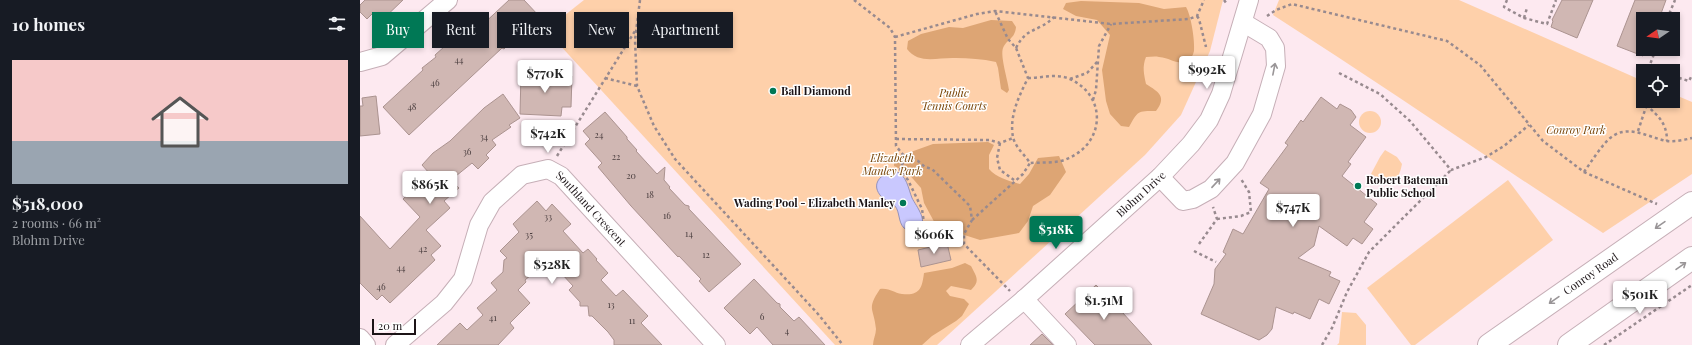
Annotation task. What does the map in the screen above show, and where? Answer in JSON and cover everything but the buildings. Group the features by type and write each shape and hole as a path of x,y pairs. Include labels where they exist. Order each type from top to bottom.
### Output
{"main road":[{"name":"Conroy Road","path":"1489,345 1692,203"},
{"path":"1569,345 1692,258"}],"street":[{"path":"360,62 382,56 448,0"},
{"name":"Blohm Drive","path":"970,345 1023,300 1160,177 1191,144 1209,120 1221,94 1250,0"},
{"path":"1160,177 1183,201 1193,199 1210,189 1235,163 1262,114 1276,66 1275,48 1269,38 1244,23"},
{"name":"Southland Crescent","path":"395,345 444,303 463,279 479,225 492,202 522,175 548,169 561,176 716,345"},
{"path":"1023,300 1067,345"},
{"path":"360,338 366,345"}],"path":[{"path":"640,0 635,40 637,86 654,126 675,159 818,314 844,345"},
{"path":"854,0 890,28 895,37 896,146 905,157 918,161 942,178 970,206 972,220"},
{"path":"1204,0 1197,16 1206,47"},
{"path":"1224,0 1227,4"},
{"path":"1291,0 1292,4"},
{"path":"1507,0 1504,7 1524,18 1547,24 1556,0"},
{"path":"1670,12 1675,0"},
{"path":"1267,16 1276,10 1292,4 1447,41 1480,64 1543,141 1584,172 1657,204"},
{"path":"1524,18 1527,8"},
{"path":"895,37 977,14 995,11 1111,24 1182,20 1197,16"},
{"path":"995,11 1008,39 1016,48 1028,78 1015,107 1013,138 1030,163"},
{"path":"1016,48 1021,38 1027,33 1041,27 1054,17"},
{"path":"1093,100 1096,90 1099,46 1111,24"},
{"path":"548,169 636,29"},
{"path":"1070,79 1087,73 1098,61"},
{"path":"1338,73 1380,94 1410,121 1451,170"},
{"path":"1028,78 1057,75 1070,79 1085,89 1093,100 1096,107 1097,122 1094,136 1086,146 1068,159 1030,163"},
{"path":"1680,78 1689,81 1692,75"},
{"path":"605,78 637,86"},
{"path":"1638,131 1645,108"},
{"path":"1650,108 1664,122 1667,132 1667,141"},
{"path":"1322,345 1332,328 1347,292 1369,252 1451,170 1486,157 1504,146 1529,124"},
{"path":"1584,172 1607,141 1620,132 1638,131 1667,141 1692,138"},
{"path":"896,139 990,140 1000,143 1013,138"},
{"path":"1000,143 997,158 1000,170 1014,180"},
{"path":"905,157 900,170 908,180 922,209 924,223 932,234 942,238 964,234"},
{"path":"1023,300 964,244 964,234 972,220 1014,180 1023,174 1030,163"},
{"path":"1199,244 1217,219 1241,216 1251,212 1249,192 1241,179"},
{"path":"1213,208 1217,219"},
{"path":"1194,251 1216,262"},
{"path":"1604,345 1692,285"}],"green space":[{"name":"Elizabeth Manley Park","path":"584,0 1223,0 1210,51 1181,115 1145,155 937,345 835,345 563,48 566,48 566,14"},
{"name":"Conroy Park","path":"1279,0 1459,0 1636,78 1636,108 1680,108 1680,97 1692,102 1692,174 1603,233 1273,15"},
{"path":"1370,111 1378,114 1381,122 1378,130 1370,133 1362,130 1359,122 1362,114"},
{"path":"1385,150 1397,157 1402,164 1398,176 1386,183 1371,174"},
{"path":"1508,180 1553,240 1415,345 1411,345 1367,288"},
{"path":"1342,312 1356,313 1366,325 1366,345 1337,345 1339,343"}],"shaded area":[{"path":"1081,1 1139,3 1164,9 1186,7 1188,11 1194,41 1194,51 1192,56 1188,62 1175,62 1166,58 1146,57 1144,74 1146,84 1158,92 1161,102 1156,111 1145,111 1136,115 1129,127 1121,126 1110,114 1106,101 1102,70 1110,35 1097,20 1076,16 1063,9 1066,3"},
{"path":"991,20 1012,21 1016,27 1013,37 1005,45 1002,52 1009,90 1007,93 1001,89 996,62 966,58 923,59 912,54 907,49 908,41 921,34 949,27 963,28"},
{"path":"988,142 994,145 989,155 989,169 1003,179 1020,184 1029,174 1038,158 1059,156 1066,172 1050,195 1033,206 1028,221 1019,233 980,240 952,231 938,229 924,203 921,188 907,172 894,166 894,158 933,144"},
{"path":"965,263 971,266 977,278 974,287 971,290 951,286 946,291 950,296 964,299 969,304 962,316 932,336 922,345 873,345 876,329 872,305 880,289 887,289 902,294 913,294 921,287 924,273 952,268"}],"water":[{"name":"Wading Pool - Elizabeth Manley","path":"895,171 905,179 912,198 921,215 922,223 920,227 914,230 904,228 902,226 895,206 881,197 877,190 877,182 880,178 887,173"}],"place":[{"name":"Ball Diamond","path":"773,91"},
{"name":"Robert Bateman Public School","path":"1358,186"},
{"name":"Wading Pool - Elizabeth Manley","path":"903,203"}],"park label":[{"name":"Public Tennis Courts","path":"954,99"}]}
